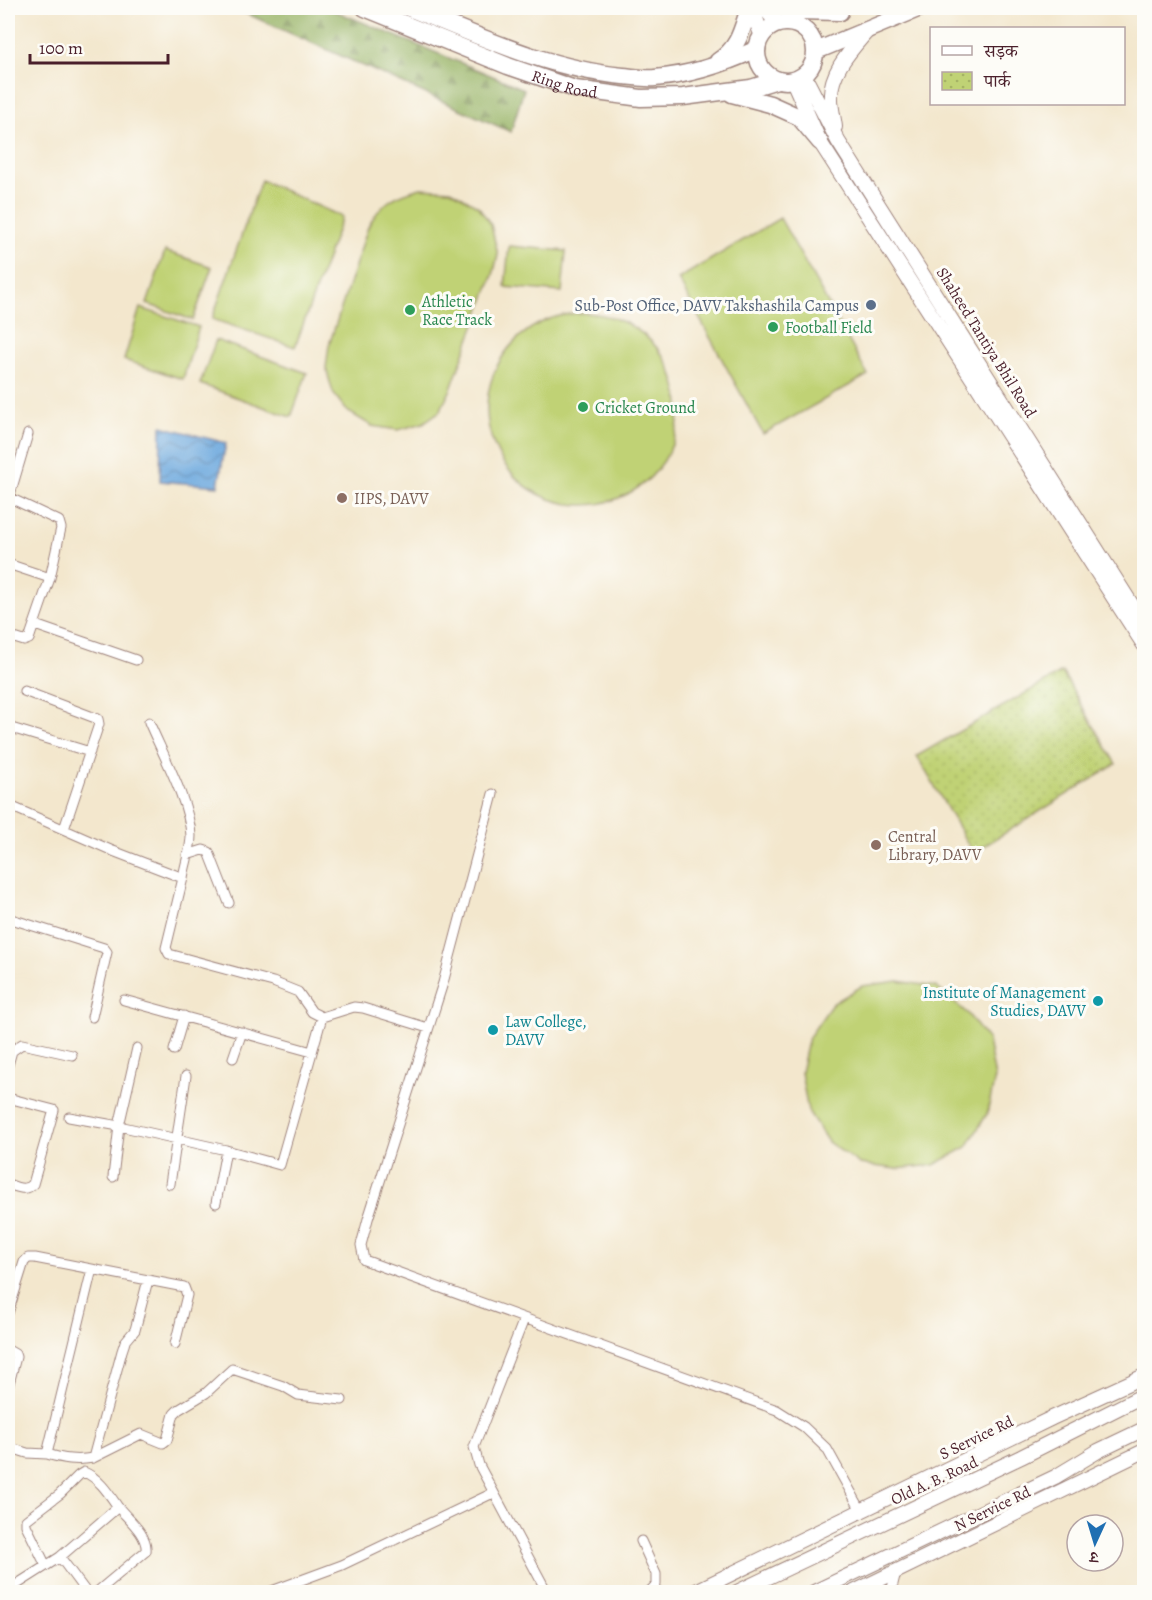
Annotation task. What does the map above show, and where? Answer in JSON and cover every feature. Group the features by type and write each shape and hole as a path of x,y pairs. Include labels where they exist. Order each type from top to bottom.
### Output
{"highway":[{"name":"Ring Road","path":"365,8 508,66 575,89 641,98 683,98 751,88 791,79"},
{"name":"Ring Road","path":"409,8 538,59 596,74 653,78 694,72 725,63 760,42"},
{"path":"596,74 670,72 696,68 718,61 729,54 737,44 750,8"},
{"path":"816,51 920,8"},
{"path":"780,16 789,23 800,26 811,37 816,51 813,65 791,79 761,68 757,56 760,42 768,29 780,16 846,10"},
{"path":"800,26 846,10"},
{"path":"723,92 770,104 799,117 820,142"}],"main road":[{"path":"750,8 760,42"},
{"path":"765,8 780,16"},
{"path":"838,141 830,98 834,76 847,54 868,30"},
{"path":"791,79 820,142 937,310 1144,645"},
{"name":"Shaheed Tantiya Bhil Road","path":"791,79 838,141 937,310 1144,624"},
{"name":"S Service Rd","path":"694,1593 1144,1376"},
{"name":"Old A. B. Road","path":"737,1593 1021,1457 1144,1395"},
{"path":"1090,1401 1098,1419"},
{"path":"814,1593 1055,1477 1098,1451 1144,1429"},
{"path":"1098,1451 1139,1454"},
{"name":"N Service Rd","path":"854,1593 1139,1454"}],"street":[{"path":"8,636 27,641 35,625 50,578 61,528 59,521 8,498 28,434"},
{"path":"8,564 50,578"},
{"path":"35,625 136,660"},
{"path":"24,691 96,716 99,724 64,829"},
{"path":"149,722 190,824 191,838 166,950 169,954 273,982 298,992 312,1012 321,1017 354,1007 428,1028"},
{"path":"8,727 90,752"},
{"path":"493,794 443,983 368,1219 361,1245 364,1260 777,1410 804,1427 827,1449 862,1512"},
{"path":"8,805 113,851 183,878"},
{"path":"187,855 203,850 209,852 229,903"},
{"path":"8,918 104,948 107,958 92,1017"},
{"path":"124,1000 312,1052"},
{"path":"174,1050 184,1016"},
{"path":"69,1117 177,1138 280,1165 321,1017"},
{"path":"233,1058 242,1032"},
{"path":"8,1065 12,1051 22,1044 72,1055"},
{"path":"113,1177 118,1126 137,1048"},
{"path":"170,1184 186,1076"},
{"path":"8,1098 54,1110 33,1184 23,1188 8,1184"},
{"path":"216,1203 226,1150"},
{"path":"8,1313 24,1262 28,1258 35,1258 184,1287 187,1295 175,1344"},
{"path":"47,1454 92,1269"},
{"path":"93,1458 122,1351 125,1342 135,1330 148,1280"},
{"path":"524,1319 474,1447 479,1465 547,1593"},
{"path":"8,1350 16,1357 8,1387"},
{"path":"8,1447 27,1453 47,1454 76,1461 93,1458 141,1434 163,1443 167,1440 174,1414 206,1394 232,1369 283,1386 298,1395 342,1401"},
{"path":"46,1566 26,1525 26,1520 60,1494 79,1475 84,1472 89,1474 106,1489 147,1544 146,1551 97,1593"},
{"path":"268,1592 342,1565 493,1493"},
{"path":"8,1590 60,1557 118,1507"},
{"path":"641,1541 656,1574 656,1585 649,1593"},
{"path":"60,1557 86,1593"},
{"path":"891,1593 896,1572"}],"green space":[{"path":"234,8 328,8 524,89 511,132"},
{"path":"261,180 342,217 295,347 212,319"},
{"name":"Athletic Race Track","path":"421,188 451,190 479,207 491,225 498,255 493,275 451,389 440,411 423,423 398,430 372,426 347,411 333,393 326,368 329,345 368,227 378,211 390,201"},
{"name":"Football Field","path":"780,218 868,375 763,434 678,279"},
{"path":"509,246 566,251 562,292 505,287"},
{"path":"165,251 212,267 193,320 147,304"},
{"path":"140,308 199,327 183,379 124,360"},
{"name":"Cricket Ground","path":"583,313 611,317 636,329 651,341 663,356 675,381 679,409 675,437 663,462 651,477 636,489 611,501 583,505 555,501 530,489 515,477 503,462 491,437 487,409 491,381 503,356 515,341 530,329 555,317"},
{"path":"216,340 307,373 291,417 200,384"},
{"path":"1062,672 1116,764 973,853 917,756"},
{"path":"898,981 936,987 967,1013 988,1040 995,1078 987,1114 967,1147 934,1165 896,1169 860,1164 828,1142 808,1111 801,1072 809,1037 832,1004 862,986"}],"water":[{"path":"161,426 226,443 218,486 160,481"}],"place":[{"name":"Sub-Post Office, DAVV Takshashila Campus","path":"871,305"},
{"name":"Athletic Race Track","path":"410,310"},
{"name":"Football Field","path":"773,327"},
{"name":"Cricket Ground","path":"583,407"},
{"name":"IIPS, DAVV","path":"342,498"},
{"name":"Central Library, DAVV","path":"876,845"},
{"name":"Institute of Management Studies, DAVV","path":"1098,1001"},
{"name":"Law College, DAVV","path":"493,1030"}]}
